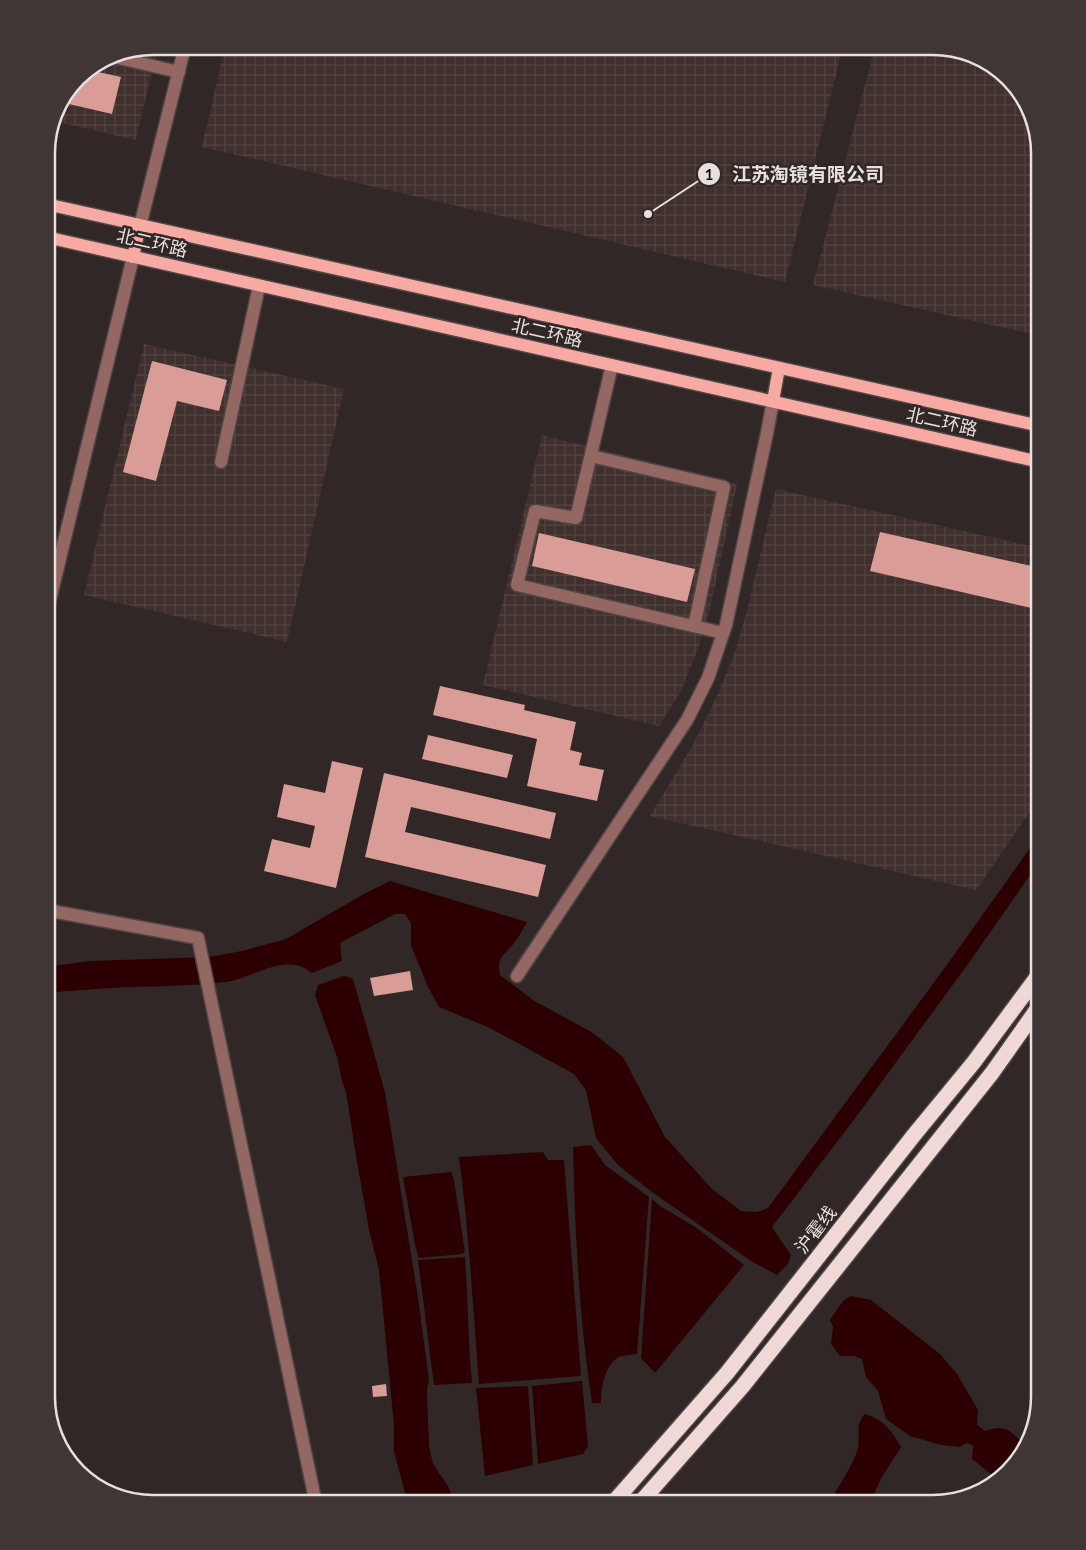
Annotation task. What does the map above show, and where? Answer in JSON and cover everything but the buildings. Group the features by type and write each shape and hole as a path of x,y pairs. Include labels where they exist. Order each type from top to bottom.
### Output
{"highway":[{"name":"沪霍线","path":"620,1495 727,1373 914,1135 974,1062 1031,984"},
{"path":"647,1495 742,1387 992,1073 1031,1018"}],"main road":[{"name":"北二环路","path":"55,206 1031,424"},
{"path":"133,257 140,226"},
{"name":"北二环路","path":"55,239 1031,460"},
{"path":"772,402 779,368"}],"street":[{"path":"140,226 183,55"},
{"path":"124,59 179,72"},
{"path":"55,579 133,257"},
{"path":"221,462 259,286"},
{"path":"612,365 576,518 535,511 517,585 723,632"},
{"path":"517,976 687,720 708,678 723,632 767,433 772,402"},
{"path":"590,456 724,487 694,626"},
{"path":"55,912 198,938 314,1495"}],"shaded area":[{"path":"156,55 136,140 60,122 71,98 98,71 121,60"},
{"path":"223,55 841,55 785,282 202,147"},
{"path":"873,55 940,55 952,57 977,65 998,79 1011,93 1024,115 1030,140 1031,334 813,285"},
{"path":"144,344 344,389 287,642 84,595"},
{"path":"542,435 737,484 710,609 697,652 680,693 659,726 483,685"},
{"path":"776,489 1031,546 1031,810 976,890 650,816 694,743 716,698 735,652"},
{"path":"1031,847 1031,874 968,964 856,1117 772,1227 791,1255 788,1264 777,1275 751,1261 652,1192 618,1165 596,1138 586,1090 574,1074 490,1028 439,1007 427,985 411,945 411,923 405,914 395,914 340,943 342,961 312,973 302,967 281,965 226,982 102,988 55,993 55,966 90,961 209,957 242,951 286,939 390,881 527,922 516,941 502,956 499,963 500,975 533,1000 593,1033 623,1057 665,1137 712,1189 741,1211 757,1212 768,1208 949,962"},
{"path":"344,976 353,979 385,1092 429,1379 427,1391 429,1446 433,1464 452,1495 405,1495 394,1451 394,1425 379,1270 369,1230 346,1092 337,1057 315,995 318,985"},
{"path":"591,1145 605,1165 649,1197 637,1354 619,1357 609,1367 604,1379 601,1403 592,1403 578,1275 575,1211 573,1147"},
{"path":"543,1152 548,1160 564,1160 581,1376 479,1384 468,1242 459,1157"},
{"path":"451,1172 454,1180 465,1252 462,1254 419,1258 403,1177"},
{"path":"652,1199 660,1206 697,1228 744,1265 655,1373 641,1358"},
{"path":"465,1257 472,1383 434,1385 418,1260"},
{"path":"851,1296 871,1300 940,1354 957,1374 978,1410 977,1425 985,1431 999,1428 1008,1430 1021,1441 1011,1457 993,1475 972,1459 973,1446 967,1443 959,1447 941,1445 910,1436 886,1419 878,1391 866,1377 862,1359 854,1356 840,1356 831,1344 833,1327 830,1320 843,1301"},
{"path":"582,1381 588,1446 583,1454 538,1464 532,1386"},
{"path":"528,1386 533,1465 485,1476 476,1388"},
{"path":"865,1414 877,1419 887,1427 901,1447 873,1495 833,1495 856,1454 859,1443 859,1426"}],"place":[{"name":"江苏淘镜有限公司","path":"648,214"}]}
